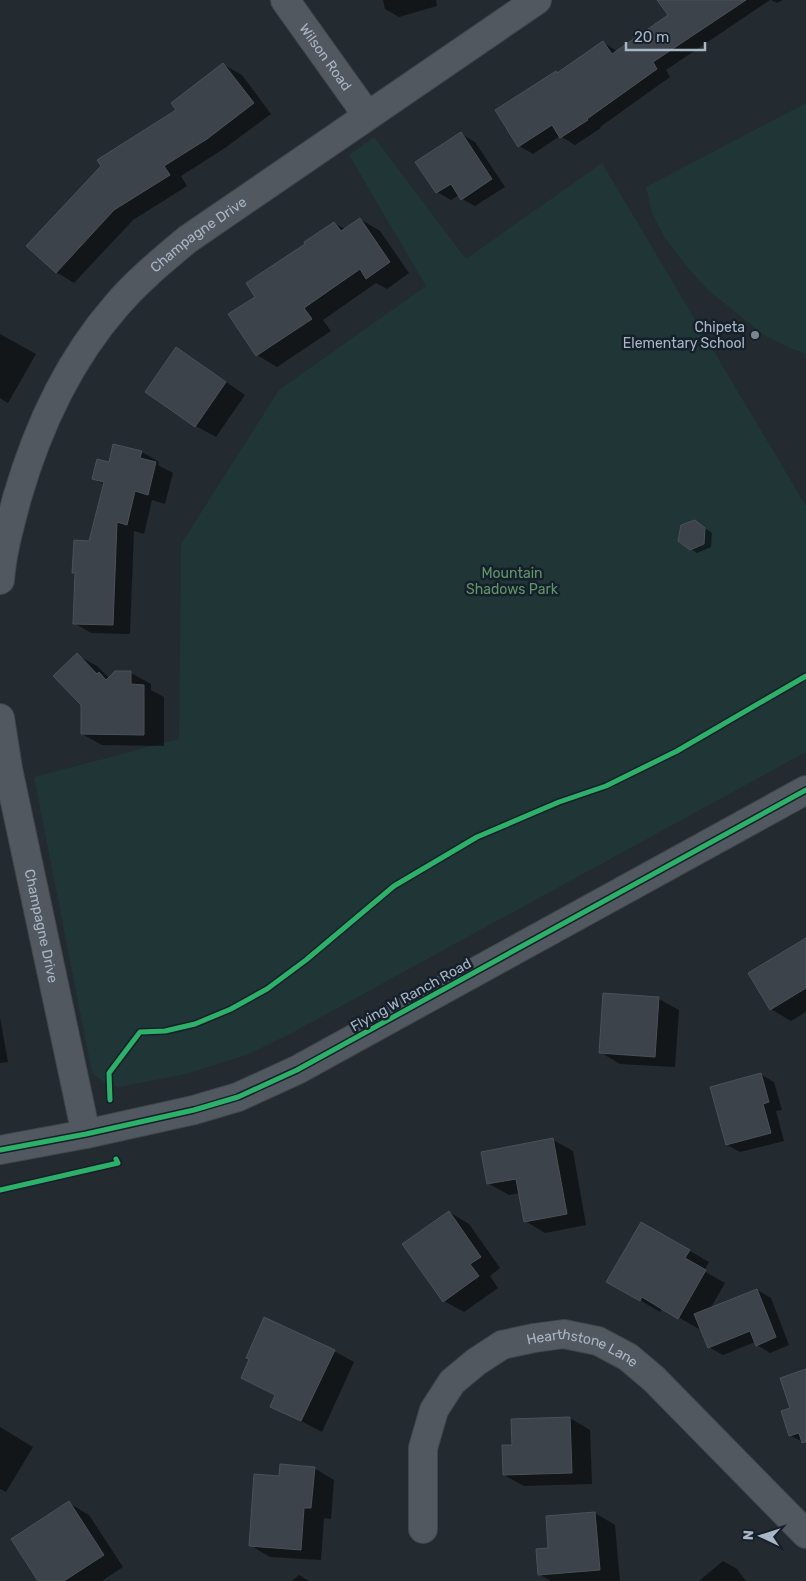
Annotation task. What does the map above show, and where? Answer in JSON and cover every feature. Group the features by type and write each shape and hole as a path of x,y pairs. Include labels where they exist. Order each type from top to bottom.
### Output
{"street":[{"name":"Wilson Road","path":"285,0 367,115"},
{"name":"Champagne Drive","path":"0,580 1,564 28,462 45,419 91,337 116,305 149,272 188,239 536,0"},
{"name":"Champagne Drive","path":"0,718 10,779 86,1134"},
{"name":"Flying W Ranch Road","path":"0,1150 86,1134 194,1110 238,1097 288,1074 806,790"},
{"name":"Hearthstone Lane","path":"423,1529 423,1448 434,1410 452,1382 476,1362 502,1345 564,1334 598,1341 628,1357 654,1379 806,1534"}],"green space":[{"path":"806,103 806,354 764,335 709,291 665,238 652,213 646,187"},
{"name":"Mountain Shadows Park","path":"374,137 466,259 602,163 806,506 806,752 292,1033 247,1055 186,1074 118,1087 105,1083 92,1073 34,777 179,739 181,544 279,390 426,286 349,155"}],"building":[{"path":"657,0 746,0 653,62 657,69 588,120 560,138 552,125 518,147 495,110 556,71 557,73 603,41 612,54 668,15"},
{"path":"223,63 254,103 207,139 164,166 170,175 114,210 56,273 26,246 101,166 97,160 176,110 171,103"},
{"path":"461,132 492,179 461,200 451,184 436,193 415,162"},
{"path":"360,218 390,262 366,279 360,269 304,308 312,319 256,356 228,314 255,297 246,283 305,244 304,242 334,222 341,231"},
{"path":"176,347 226,382 195,427 145,392"},
{"path":"113,444 142,451 140,458 156,462 148,495 135,491 127,525 117,522 113,625 73,624 75,573 72,573 74,540 89,541 104,482 92,479 97,459 109,462"},
{"path":"695,520 705,528 704,544 690,550 678,541 681,525"},
{"path":"77,653 97,674 99,672 106,680 115,671 131,671 131,684 144,685 144,735 81,734 81,705 53,676"},
{"path":"806,938 806,988 770,1010 748,973"},
{"path":"603,993 659,997 655,1057 599,1053"},
{"path":"761,1073 769,1102 763,1104 771,1133 726,1145 710,1087"},
{"path":"553,1138 567,1214 524,1222 516,1179 487,1184 481,1152"},
{"path":"449,1211 481,1257 470,1264 479,1276 443,1302 402,1244"},
{"path":"641,1222 690,1250 685,1258 706,1270 678,1319 642,1297 640,1301 606,1282"},
{"path":"757,1289 776,1337 756,1346 750,1331 708,1348 694,1314"},
{"path":"264,1317 335,1350 301,1421 270,1407 275,1395 241,1378 249,1359 246,1358"},
{"path":"806,1369 806,1442 802,1443 799,1433 789,1436 781,1411 790,1408 780,1378"},
{"path":"570,1417 572,1473 503,1475 502,1445 512,1445 511,1419"},
{"path":"280,1464 315,1467 311,1508 304,1508 301,1550 249,1546 254,1474 279,1476"},
{"path":"69,1501 104,1555 64,1581 38,1581 11,1539"},
{"path":"595,1512 600,1570 538,1575 536,1549 548,1548 546,1516"}],"cycle path":[{"path":"110,1100 109,1073 140,1032 165,1031 195,1024 231,1009 267,989 306,960 394,886 477,837 559,802 606,786 677,751 806,676"},
{"path":"0,1150 86,1134 194,1110 238,1097 297,1070 806,790"},
{"path":"0,1190 118,1163 116,1159"}],"place":[{"name":"Chipeta Elementary School","path":"755,335"}]}
